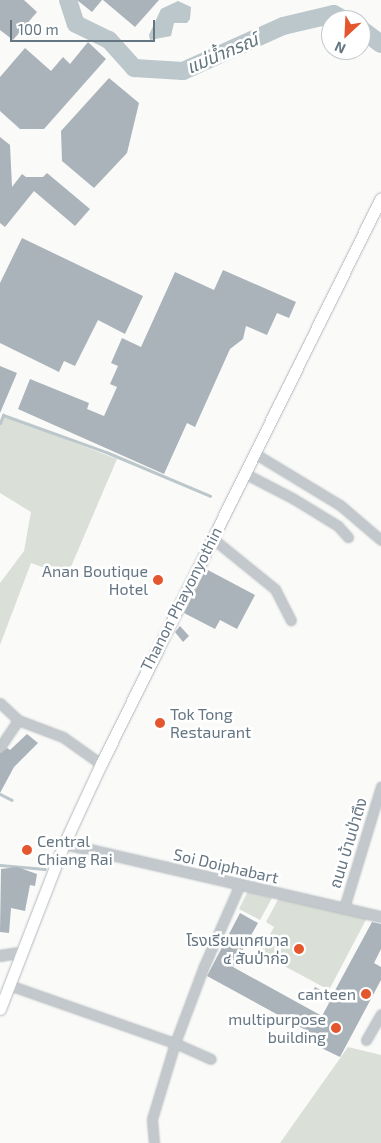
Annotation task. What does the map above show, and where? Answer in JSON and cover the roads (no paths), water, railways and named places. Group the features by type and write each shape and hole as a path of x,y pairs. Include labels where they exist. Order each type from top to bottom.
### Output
{"main road":[{"name":"Thanon Phayonyothin","path":"0,1009 20,953 64,844 101,764 381,198"}],"street":[{"path":"254,452 340,505 381,540"},
{"path":"244,473 294,499 338,526 348,537"},
{"path":"212,538 275,589 291,620"},
{"path":"0,703 18,720 63,737 101,764"},
{"path":"0,747 18,720"},
{"name":"ถนน บ้านป่าตึง","path":"344,908 381,786"},
{"name":"Soi Doiphabart","path":"64,844 381,917"},
{"path":"154,1143 152,1120 175,1043 204,966 240,884"},
{"path":"0,956 20,953"},
{"path":"9,985 175,1043 211,1059"},
{"path":"366,1040 381,1014"}],"waterway":[{"name":"แม่น้ำกรณ์","path":"68,0 76,24 109,40 134,68 183,71 283,26 321,17"},
{"name":"แม่น้ำกรณ์","path":"371,36 381,44"},
{"path":"0,423 3,415 106,452 210,496"},
{"path":"0,794 12,800"},
{"path":"0,865 45,869"}],"place":[{"name":"Anan Boutique Hotel","path":"158,580"},
{"name":"Tok Tong Restaurant","path":"160,723"},
{"name":"Central Chiang Rai","path":"27,850"},
{"name":"โรงเรียนเทศบาล ๔ สันป่าก่อ","path":"299,949"},
{"name":"canteen","path":"366,994"},
{"name":"multipurpose building","path":"336,1028"}]}
